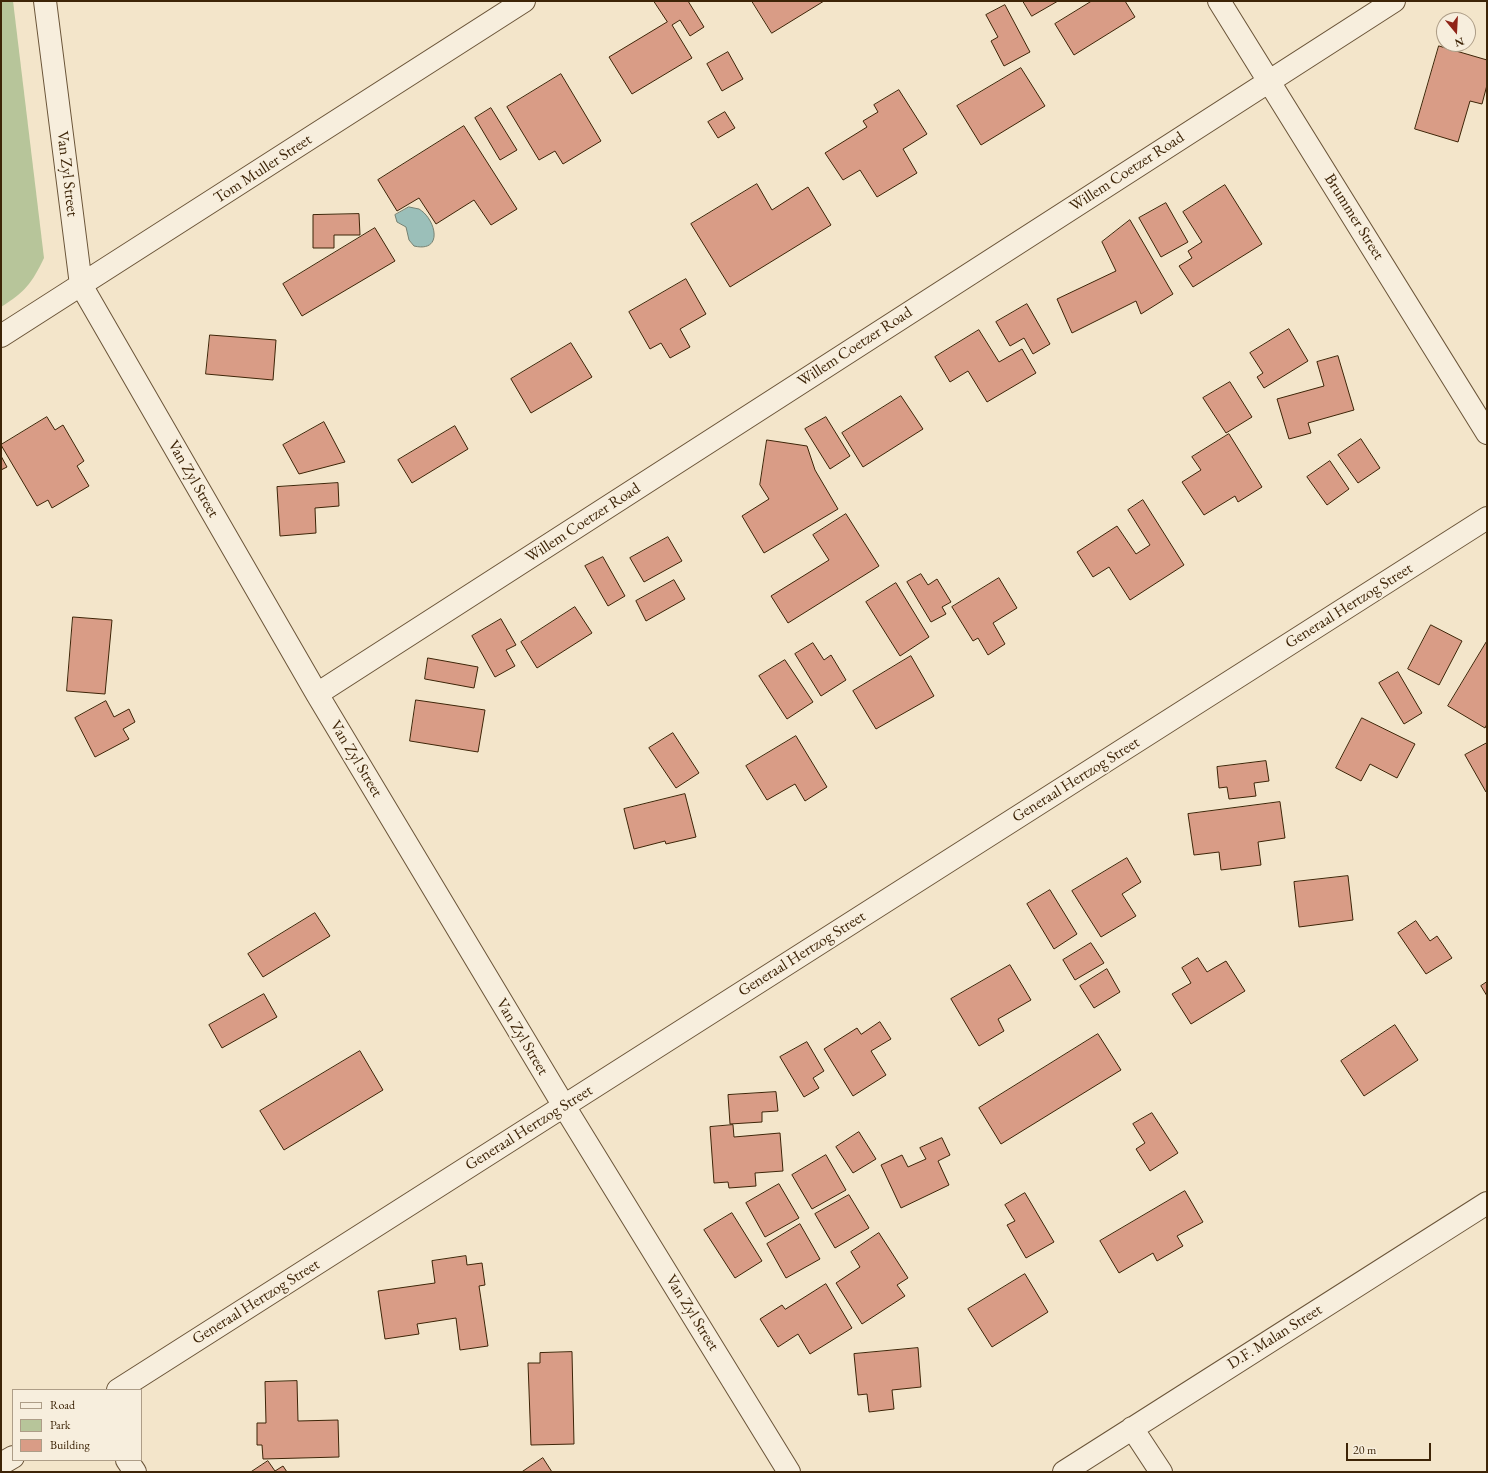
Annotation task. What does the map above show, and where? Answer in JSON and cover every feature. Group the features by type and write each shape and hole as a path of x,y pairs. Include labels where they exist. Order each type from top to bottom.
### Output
{"street":[{"name":"Van Zyl Street","path":"45,1 81,285 125,364 317,694 564,1106 789,1472"},
{"name":"Tom Muller Street","path":"1,336 524,1"},
{"name":"Brummer Street","path":"1219,1 1270,80 1487,433"},
{"name":"Willem Coetzer Road","path":"317,694 1394,1"},
{"name":"Generaal Hertzog Street","path":"120,1389 1487,518"},
{"name":"D.F. Malan Street","path":"1064,1472 1487,1203"},
{"path":"1132,1428 1161,1472"},
{"path":"1,1464 12,1458"},
{"path":"128,1461 135,1472"}],"green space":[{"path":"1,1 13,1 44,258 36,274 27,286 16,297 1,307"}],"water":[{"path":"409,207 419,209 430,220 434,234 430,245 424,247 414,246 409,240 406,227 397,222 395,215"}],"building":[{"path":"654,1 688,1 704,27 690,36 680,20 672,25 692,58 632,94 609,57 667,22"},
{"path":"752,1 824,1 772,33"},
{"path":"1023,1 1058,1 1032,16"},
{"path":"1092,1 1125,1 1135,17 1074,55 1055,24"},
{"path":"1005,5 1030,52 1004,66 991,41 998,37 986,15"},
{"path":"728,52 743,79 722,91 707,64"},
{"path":"1437,52 1460,52 1487,60 1487,85 1482,104 1470,101 1458,142 1415,129"},
{"path":"1021,68 1045,106 981,145 957,106"},
{"path":"561,74 601,141 563,164 555,151 539,160 507,107"},
{"path":"899,90 927,134 903,149 917,173 877,197 860,170 843,180 825,153 867,127 863,121 878,112 874,105"},
{"path":"491,108 517,150 500,160 475,118"},
{"path":"725,112 735,128 718,138 708,122"},
{"path":"464,126 517,209 491,225 474,200 436,224 419,198 397,211 378,180"},
{"path":"757,184 772,210 808,187 831,225 730,287 691,224"},
{"path":"1225,185 1262,244 1193,287 1179,266 1192,258 1188,251 1202,242 1183,212"},
{"path":"1166,203 1188,242 1161,257 1139,218"},
{"path":"359,214 360,235 334,235 334,248 313,248 313,215"},
{"path":"1130,220 1173,294 1141,314 1136,301 1072,333 1057,299 1116,271 1102,242"},
{"path":"375,228 395,261 302,316 283,284"},
{"path":"686,279 706,314 680,329 690,347 670,358 661,343 650,349 629,312"},
{"path":"1027,304 1050,344 1033,354 1024,338 1010,346 996,322"},
{"path":"1289,329 1308,361 1264,388 1257,377 1263,373 1250,353"},
{"path":"979,330 999,362 1022,349 1036,373 987,402 968,371 950,382 935,357"},
{"path":"210,335 276,340 273,380 206,374"},
{"path":"571,343 592,377 531,413 511,379"},
{"path":"1338,356 1354,410 1308,423 1311,433 1289,439 1277,399 1324,386 1317,362"},
{"path":"1230,382 1252,417 1226,433 1203,398"},
{"path":"901,396 923,429 863,467 842,433"},
{"path":"47,417 55,430 63,425 84,461 77,466 89,486 52,508 48,500 37,506 1,445"},
{"path":"826,417 850,456 830,469 805,429"},
{"path":"324,422 345,462 299,474 283,445"},
{"path":"455,426 468,449 412,483 398,460"},
{"path":"1229,434 1262,487 1238,502 1235,496 1204,515 1182,482 1201,470 1192,457"},
{"path":"1361,439 1380,468 1358,483 1338,455"},
{"path":"767,440 807,446 815,470 838,509 764,553 742,516 769,499 760,485"},
{"path":"1,456 7,467 1,470"},
{"path":"1330,461 1349,489 1327,505 1307,477"},
{"path":"338,483 339,506 315,508 316,533 280,536 277,487"},
{"path":"1143,500 1184,565 1130,600 1109,567 1093,577 1077,552 1117,526 1136,554 1150,545 1128,510"},
{"path":"846,514 879,566 788,623 771,596 829,560 813,535"},
{"path":"668,537 682,561 644,582 630,558"},
{"path":"603,557 625,596 608,606 585,566"},
{"path":"921,574 928,585 937,579 951,602 942,607 946,614 931,622 907,582"},
{"path":"999,578 1017,608 993,623 1005,644 988,655 978,638 973,641 952,607"},
{"path":"674,580 685,599 646,621 636,601"},
{"path":"896,583 929,637 900,656 866,602"},
{"path":"575,607 592,633 537,668 521,642"},
{"path":"73,617 112,620 105,694 67,691"},
{"path":"501,619 516,645 506,650 515,666 495,677 472,636"},
{"path":"1431,625 1462,641 1439,685 1408,669"},
{"path":"1487,641 1487,724 1485,728 1448,706"},
{"path":"813,643 824,660 831,655 846,680 821,696 795,654"},
{"path":"911,656 934,696 876,729 853,691"},
{"path":"428,658 478,667 474,688 425,679"},
{"path":"785,660 813,702 787,719 759,676"},
{"path":"1398,672 1422,713 1404,724 1379,683"},
{"path":"416,700 485,710 478,752 410,741"},
{"path":"106,701 114,717 129,709 135,722 123,729 129,739 95,757 75,718"},
{"path":"1362,718 1415,744 1397,778 1370,764 1361,781 1336,768"},
{"path":"673,733 699,773 676,788 649,748"},
{"path":"796,736 827,787 805,801 795,784 767,800 746,766"},
{"path":"1487,743 1487,791 1486,792 1465,755"},
{"path":"1266,761 1269,781 1254,783 1256,796 1229,799 1227,787 1219,788 1217,767"},
{"path":"685,794 696,837 666,844 665,841 634,849 624,809"},
{"path":"1280,802 1285,838 1258,842 1261,865 1221,870 1219,852 1194,855 1188,814"},
{"path":"1127,858 1141,882 1122,894 1136,916 1101,937 1072,891"},
{"path":"1348,876 1353,920 1299,927 1294,882"},
{"path":"1050,890 1077,934 1054,949 1027,904"},
{"path":"315,913 330,936 263,977 248,954"},
{"path":"1416,921 1430,941 1437,936 1452,958 1426,974 1398,933"},
{"path":"1091,943 1104,963 1075,980 1063,960"},
{"path":"1198,958 1207,972 1226,961 1245,991 1191,1024 1172,994 1191,983 1182,968"},
{"path":"1010,965 1031,1000 998,1019 1004,1031 979,1046 951,999"},
{"path":"1107,969 1120,992 1094,1008 1080,986"},
{"path":"1487,982 1487,996 1481,986"},
{"path":"264,994 277,1017 222,1048 209,1025"},
{"path":"880,1022 891,1039 871,1051 886,1075 853,1096 824,1049 857,1028 861,1034"},
{"path":"1395,1025 1418,1060 1364,1096 1341,1061"},
{"path":"1098,1034 1121,1070 1001,1144 979,1108"},
{"path":"807,1042 824,1071 813,1078 819,1088 804,1097 780,1057"},
{"path":"360,1051 383,1090 284,1150 260,1111"},
{"path":"776,1092 778,1111 762,1112 762,1122 730,1124 728,1095"},
{"path":"1152,1113 1178,1153 1150,1171 1136,1149 1145,1143 1133,1124"},
{"path":"733,1125 734,1137 780,1133 783,1171 755,1173 756,1186 729,1188 728,1182 714,1183 710,1127"},
{"path":"859,1132 876,1159 853,1173 836,1147"},
{"path":"942,1138 950,1155 938,1161 949,1185 901,1208 881,1165 902,1155 908,1167 926,1159 920,1148"},
{"path":"826,1155 846,1190 812,1209 792,1175"},
{"path":"779,1184 799,1218 765,1237 746,1203"},
{"path":"1185,1191 1203,1222 1177,1236 1183,1246 1157,1261 1153,1253 1119,1273 1100,1241"},
{"path":"1025,1193 1054,1242 1026,1258 1007,1225 1015,1221 1005,1205"},
{"path":"849,1195 869,1228 835,1248 815,1214"},
{"path":"732,1213 762,1261 735,1278 704,1230"},
{"path":"800,1224 820,1259 786,1278 767,1244"},
{"path":"879,1233 908,1278 897,1285 905,1296 862,1324 836,1283 860,1267 851,1252"},
{"path":"466,1256 467,1265 482,1263 485,1285 479,1286 488,1346 460,1350 456,1318 417,1324 419,1334 385,1339 378,1291 435,1283 432,1261"},
{"path":"1025,1274 1048,1312 992,1347 968,1309"},
{"path":"826,1284 852,1328 810,1354 798,1334 778,1347 760,1319 782,1305 785,1309"},
{"path":"918,1348 921,1387 892,1390 894,1409 869,1412 867,1394 858,1395 854,1354"},
{"path":"572,1352 574,1444 531,1445 528,1363 540,1363 540,1353"},
{"path":"297,1381 298,1421 338,1420 339,1457 263,1459 262,1445 257,1445 257,1423 266,1423 265,1382"},
{"path":"543,1458 552,1472 522,1472"},
{"path":"268,1461 275,1471 283,1466 287,1472 251,1472"}]}
